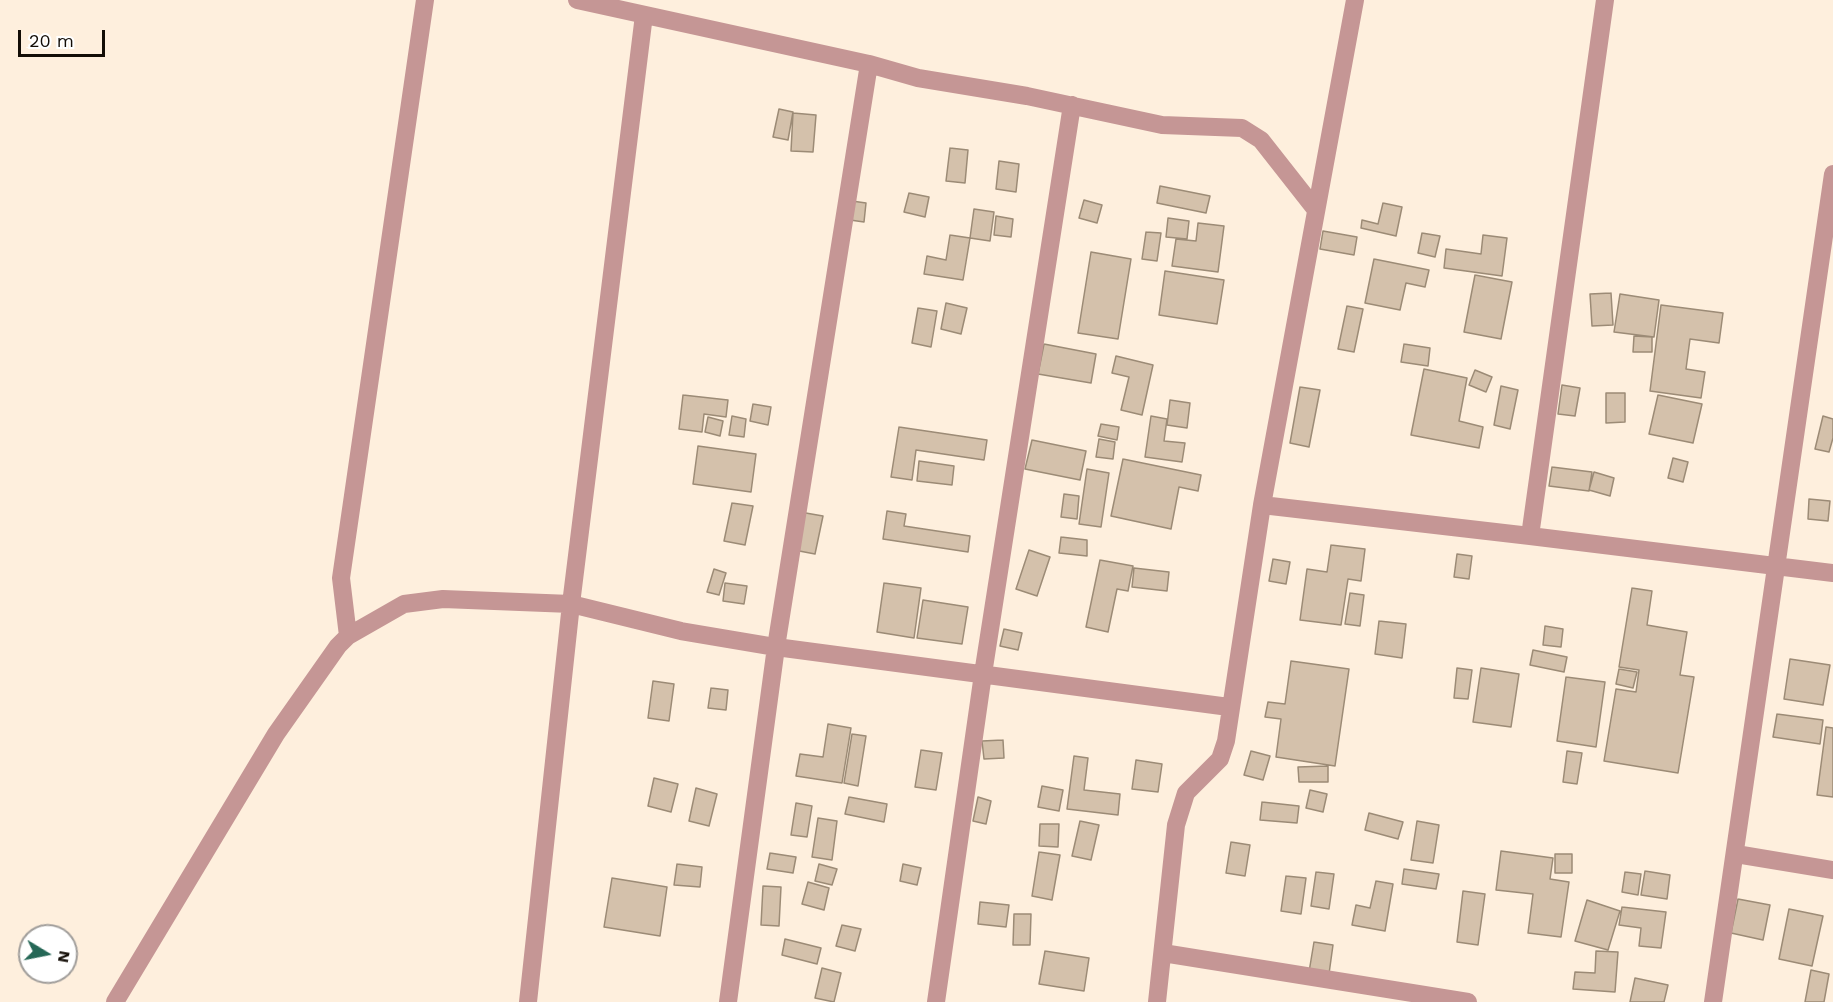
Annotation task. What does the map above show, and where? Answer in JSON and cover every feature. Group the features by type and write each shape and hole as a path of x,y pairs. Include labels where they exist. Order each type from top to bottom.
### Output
{"street":[{"path":"348,636 341,578 425,0"},
{"path":"577,0 869,64 918,78 1072,105 1162,125 1242,128 1262,141 1316,210"},
{"path":"1157,1002 1176,825 1186,793 1220,759 1226,741 1229,707 1262,505 1355,0"},
{"path":"1530,536 1605,0"},
{"path":"528,1002 571,604 644,15"},
{"path":"728,1002 776,646 869,64"},
{"path":"936,1002 983,674 1072,105"},
{"path":"1713,1002 1833,174"},
{"path":"1262,505 1833,573"},
{"path":"116,1002 276,734 338,646 348,636 388,611 421,600 571,604 681,631 776,646 1229,707"},
{"path":"1736,854 1833,870"},
{"path":"1163,953 1468,1002"}],"building":[{"path":"779,109 793,112 788,140 773,137"},
{"path":"793,113 816,115 813,152 791,151"},
{"path":"950,148 968,150 965,183 946,181"},
{"path":"999,161 1019,164 1016,192 996,189"},
{"path":"1160,186 1210,196 1206,213 1157,203"},
{"path":"909,193 929,197 925,217 904,212"},
{"path":"845,200 866,203 864,222 843,219"},
{"path":"1084,200 1102,205 1097,223 1079,218"},
{"path":"1383,203 1402,207 1396,236 1361,228 1362,220 1378,224"},
{"path":"974,209 994,212 990,241 970,238"},
{"path":"996,216 1013,219 1011,237 994,235"},
{"path":"1168,218 1189,221 1187,239 1166,237"},
{"path":"1198,223 1224,226 1218,272 1172,266 1176,239 1196,241"},
{"path":"1323,231 1357,237 1354,255 1320,249"},
{"path":"1146,232 1161,233 1157,261 1142,259"},
{"path":"1422,233 1440,236 1435,257 1418,253"},
{"path":"950,235 970,238 963,280 924,274 927,256 946,260"},
{"path":"1483,235 1507,238 1502,276 1444,268 1446,249 1481,254"},
{"path":"1091,252 1131,259 1118,339 1078,333"},
{"path":"1374,259 1429,270 1425,287 1406,283 1400,310 1365,303"},
{"path":"1165,271 1224,280 1217,324 1159,315"},
{"path":"1475,275 1512,282 1501,339 1464,332"},
{"path":"1611,293 1613,325 1592,326 1590,294"},
{"path":"1620,294 1659,300 1654,337 1614,332"},
{"path":"946,303 967,308 961,334 941,329"},
{"path":"1661,305 1723,313 1719,343 1690,339 1686,369 1705,372 1701,398 1650,391"},
{"path":"1347,306 1363,309 1354,352 1338,349"},
{"path":"918,308 937,311 931,347 912,343"},
{"path":"1634,336 1652,337 1652,352 1633,352"},
{"path":"1044,344 1096,354 1091,383 1038,374"},
{"path":"1404,344 1430,348 1428,366 1401,362"},
{"path":"1116,356 1153,365 1142,415 1121,410 1129,377 1112,373"},
{"path":"1424,369 1467,378 1459,421 1483,427 1479,448 1411,435"},
{"path":"1475,370 1492,377 1486,392 1469,385"},
{"path":"1562,385 1580,388 1575,416 1558,414"},
{"path":"1501,386 1518,390 1510,429 1494,425"},
{"path":"1300,387 1320,390 1309,447 1290,443"},
{"path":"1606,393 1625,393 1625,422 1606,423"},
{"path":"683,395 728,400 726,417 704,414 702,432 679,429"},
{"path":"1658,395 1702,404 1693,443 1649,434"},
{"path":"1170,400 1190,403 1187,428 1167,425"},
{"path":"753,404 771,407 768,425 750,421"},
{"path":"732,416 746,419 744,437 729,435"},
{"path":"1151,416 1167,419 1164,441 1185,443 1182,462 1145,457"},
{"path":"1823,416 1833,419 1833,438 1829,452 1815,449"},
{"path":"708,417 723,421 720,436 705,432"},
{"path":"1101,424 1119,427 1117,440 1098,436"},
{"path":"899,427 987,440 984,460 916,450 912,480 891,477"},
{"path":"1099,439 1115,442 1113,459 1096,457"},
{"path":"1032,440 1086,451 1080,480 1025,469"},
{"path":"698,446 756,454 751,492 693,484"},
{"path":"1673,458 1688,462 1683,482 1668,478"},
{"path":"1123,459 1201,475 1198,491 1179,487 1171,529 1111,516"},
{"path":"919,461 954,466 952,485 917,481"},
{"path":"1552,467 1592,472 1589,491 1549,486"},
{"path":"1087,469 1109,473 1101,527 1079,524"},
{"path":"1594,472 1614,478 1610,496 1589,490"},
{"path":"1064,494 1079,496 1077,519 1061,517"},
{"path":"1809,499 1830,501 1828,521 1808,519"},
{"path":"732,503 753,506 745,545 724,541"},
{"path":"887,511 906,514 904,526 970,536 968,552 883,539"},
{"path":"800,512 823,516 815,554 794,550"},
{"path":"1061,537 1087,540 1087,556 1059,553"},
{"path":"1331,545 1365,549 1361,581 1348,579 1341,625 1300,620 1307,569 1327,572"},
{"path":"1029,550 1050,557 1037,596 1016,589"},
{"path":"1457,554 1472,556 1469,579 1454,577"},
{"path":"1273,559 1290,562 1286,584 1269,581"},
{"path":"1100,560 1133,566 1128,591 1117,589 1108,632 1086,627"},
{"path":"1134,568 1169,572 1167,591 1132,587"},
{"path":"714,569 726,573 719,595 707,592"},
{"path":"725,583 747,586 744,604 723,601"},
{"path":"884,583 921,588 914,638 877,632"},
{"path":"1632,588 1652,591 1647,625 1687,632 1680,675 1694,677 1678,773 1604,761 1616,689 1636,692 1639,670 1619,667"},
{"path":"1350,593 1364,595 1360,626 1345,624"},
{"path":"923,600 968,607 962,644 917,638"},
{"path":"1379,621 1406,624 1402,658 1375,654"},
{"path":"1545,626 1563,629 1561,647 1543,645"},
{"path":"1004,629 1022,633 1018,650 1000,646"},
{"path":"1533,650 1567,657 1564,672 1530,665"},
{"path":"1790,659 1830,665 1823,705 1784,699"},
{"path":"1291,661 1349,669 1335,766 1276,757 1281,719 1265,717 1268,702 1285,704"},
{"path":"1457,668 1472,670 1468,699 1454,698"},
{"path":"1481,668 1519,674 1511,727 1473,722"},
{"path":"1619,669 1637,672 1633,688 1616,684"},
{"path":"1566,677 1605,682 1596,747 1557,741"},
{"path":"653,681 674,684 669,721 648,718"},
{"path":"711,688 728,690 726,710 708,708"},
{"path":"1777,714 1823,720 1820,744 1773,737"},
{"path":"828,724 851,728 842,783 796,776 800,754 823,757"},
{"path":"1826,727 1833,728 1833,797 1817,795"},
{"path":"852,734 866,736 858,786 844,783"},
{"path":"1003,740 1004,758 984,759 982,741"},
{"path":"921,750 942,753 936,790 915,787"},
{"path":"1251,751 1270,756 1263,780 1244,775"},
{"path":"1567,751 1582,753 1577,784 1563,782"},
{"path":"1074,756 1088,758 1084,790 1120,794 1118,815 1067,809"},
{"path":"1136,760 1162,764 1158,792 1132,789"},
{"path":"1328,766 1328,782 1299,782 1298,767"},
{"path":"654,778 678,784 671,812 648,806"},
{"path":"1042,786 1063,790 1059,811 1038,807"},
{"path":"696,788 717,794 709,826 689,821"},
{"path":"1310,790 1327,794 1323,812 1306,808"},
{"path":"849,797 887,804 884,822 845,814"},
{"path":"978,797 991,801 986,824 973,821"},
{"path":"1262,802 1299,806 1297,823 1260,820"},
{"path":"796,803 812,806 807,837 791,835"},
{"path":"1369,813 1403,822 1398,839 1365,830"},
{"path":"818,818 837,821 832,860 812,857"},
{"path":"1080,821 1099,825 1091,860 1072,856"},
{"path":"1417,821 1439,825 1433,863 1411,860"},
{"path":"1040,824 1059,824 1058,847 1039,846"},
{"path":"1231,842 1250,845 1245,876 1226,873"},
{"path":"1501,851 1553,858 1550,879 1569,882 1561,937 1528,933 1533,894 1496,890"},
{"path":"1039,852 1060,855 1052,900 1032,896"},
{"path":"770,853 796,857 793,873 767,869"},
{"path":"1555,854 1572,854 1572,873 1555,873"},
{"path":"677,864 702,867 700,887 674,885"},
{"path":"819,864 837,869 832,885 815,881"},
{"path":"903,864 921,868 917,885 900,881"},
{"path":"1404,869 1439,874 1436,889 1402,884"},
{"path":"1645,871 1670,875 1667,899 1641,895"},
{"path":"1316,872 1334,874 1329,909 1311,906"},
{"path":"1625,872 1641,874 1638,895 1622,892"},
{"path":"1286,876 1306,878 1301,914 1281,911"},
{"path":"612,878 667,887 660,936 604,927"},
{"path":"1376,881 1393,884 1385,931 1352,925 1356,905 1370,908"},
{"path":"808,882 829,888 824,910 802,904"},
{"path":"763,886 781,887 779,926 761,925"},
{"path":"1463,891 1485,894 1478,945 1457,942"},
{"path":"1738,899 1770,905 1763,940 1731,933"},
{"path":"1587,900 1620,911 1608,950 1575,941"},
{"path":"980,902 1009,905 1006,927 978,924"},
{"path":"1622,907 1666,912 1661,948 1639,946 1641,928 1619,925"},
{"path":"1789,909 1823,916 1812,966 1779,959"},
{"path":"1014,914 1031,914 1030,945 1013,945"},
{"path":"842,925 861,929 855,951 836,946"},
{"path":"785,939 821,948 817,964 782,955"},
{"path":"1314,942 1333,945 1328,981 1308,978"},
{"path":"1045,951 1089,958 1084,991 1039,984"},
{"path":"1596,951 1618,952 1615,992 1573,989 1575,972 1595,973"},
{"path":"822,968 841,973 834,1002 815,998"},
{"path":"1811,970 1829,974 1824,1002 1805,1002"},
{"path":"1635,978 1668,985 1664,1002 1630,1002"}]}
